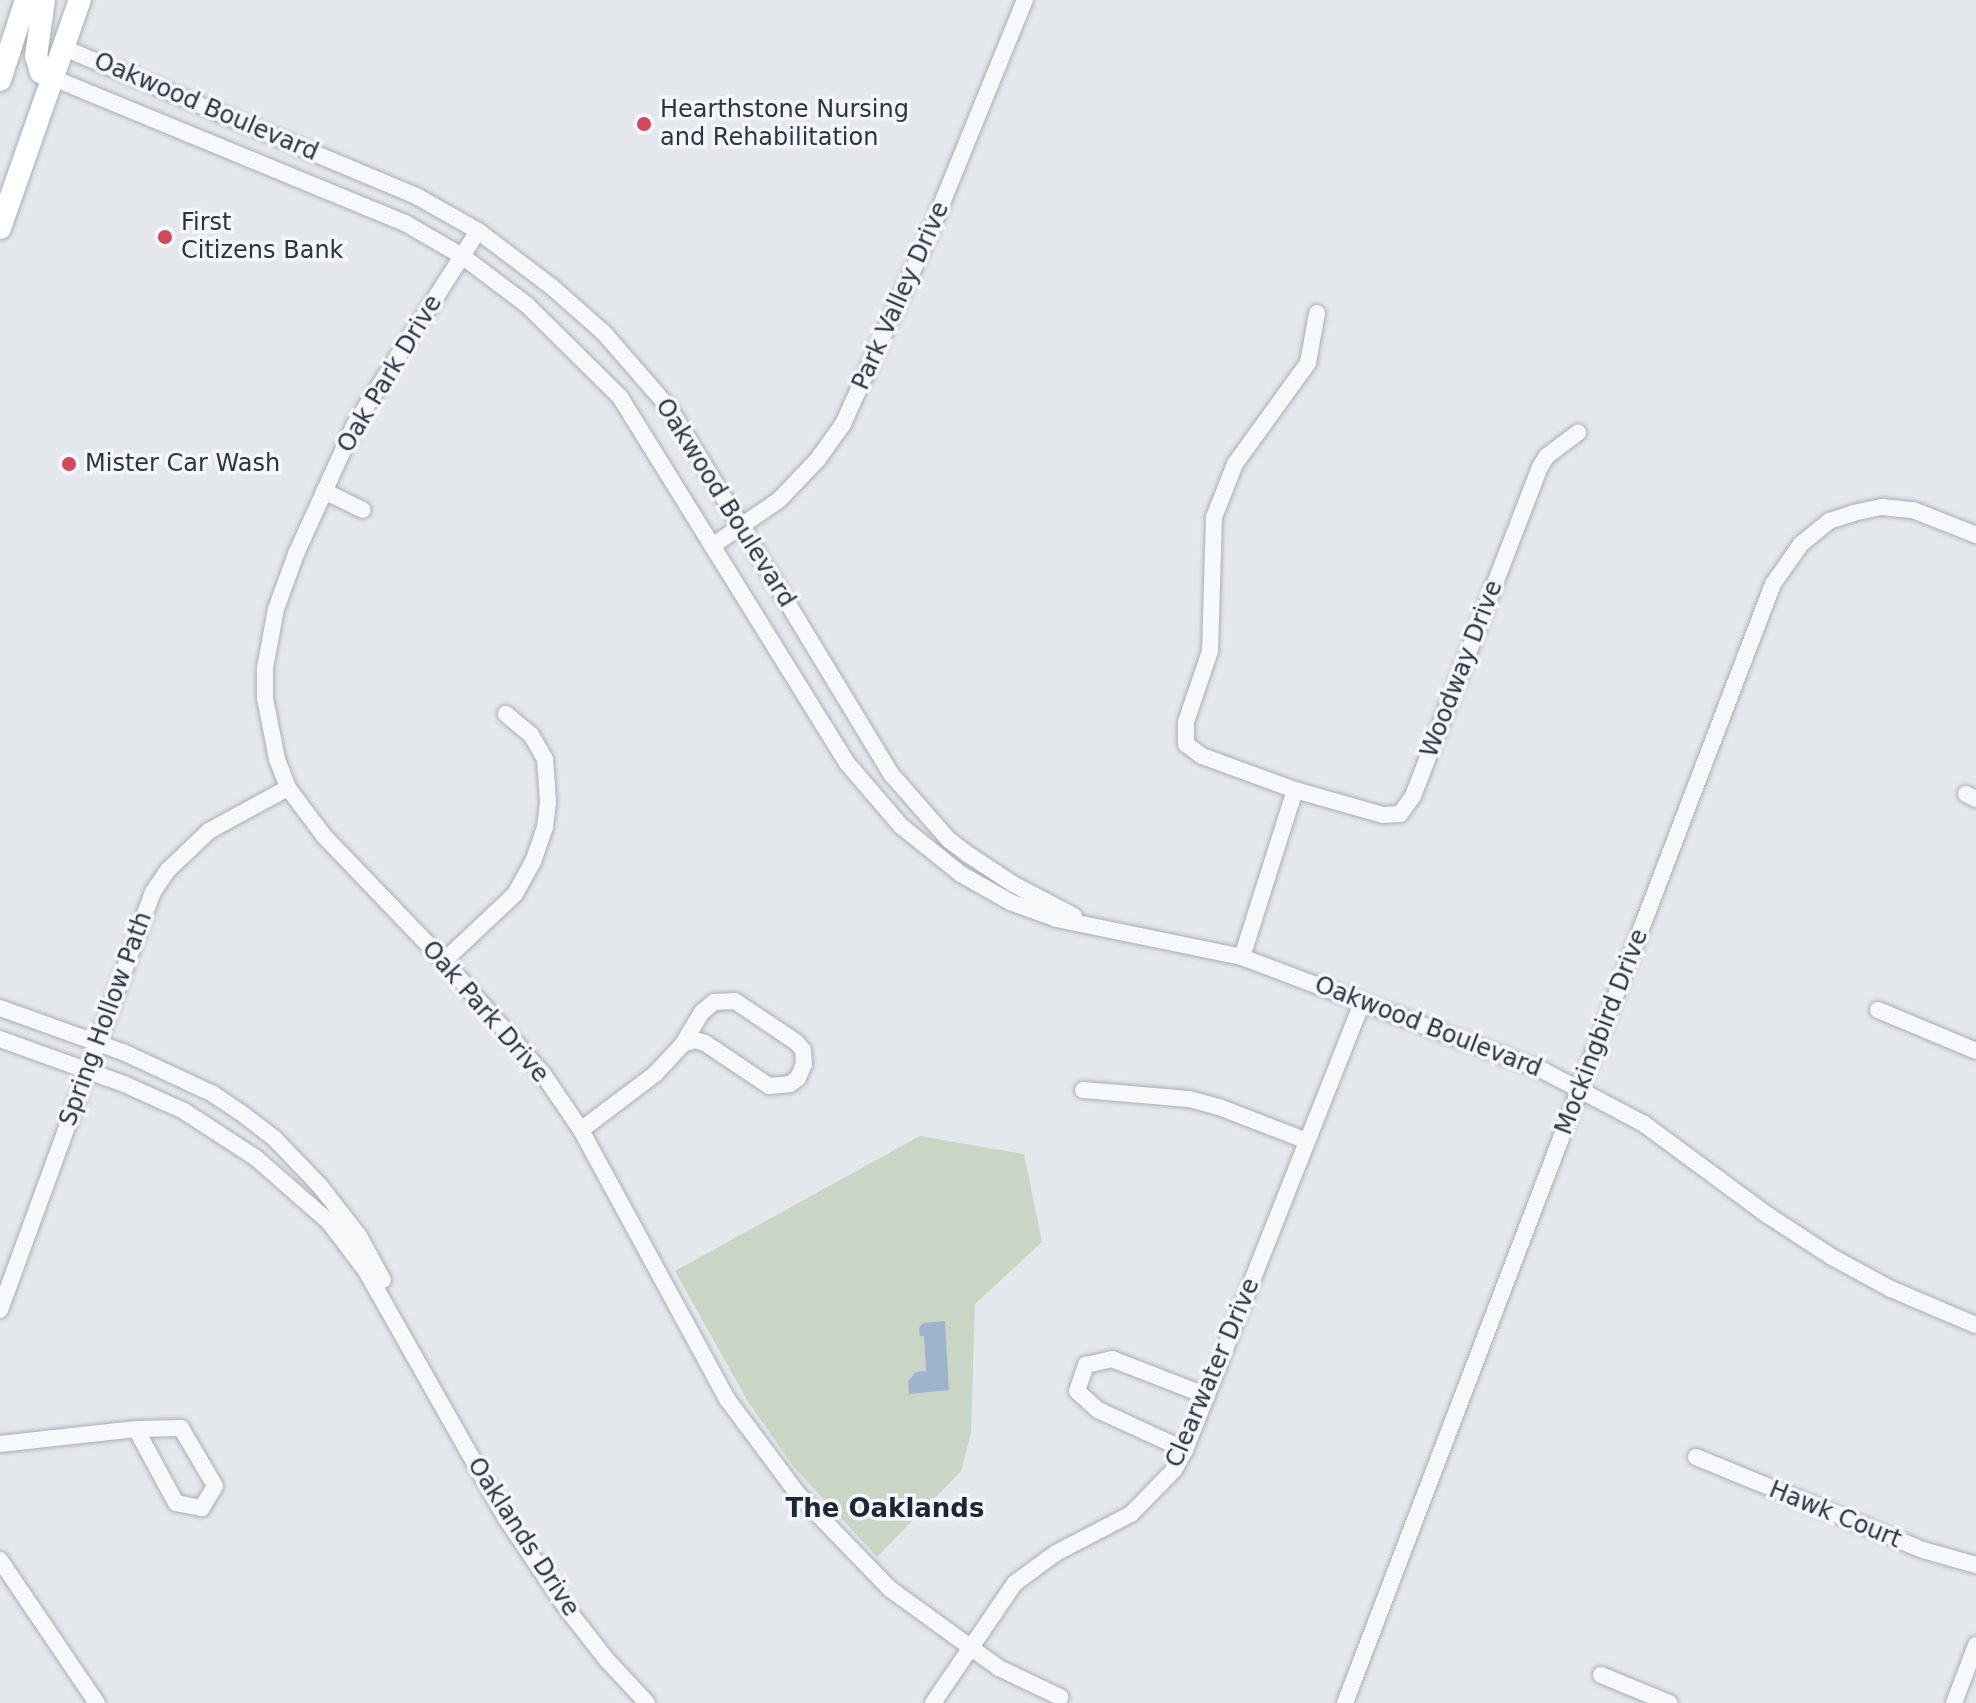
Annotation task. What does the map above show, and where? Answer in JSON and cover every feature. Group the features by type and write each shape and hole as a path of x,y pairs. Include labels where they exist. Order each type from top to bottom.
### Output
{"main road":[{"path":"0,80 26,0"},
{"path":"44,0 36,56 41,72 53,78"},
{"path":"0,228 80,0"}],"street":[{"name":"Park Valley Drive","path":"712,546 788,490 818,459 843,424 925,245 1025,0"},
{"name":"Oakwood Boulevard","path":"64,48 418,197 478,231 552,287 634,366 680,424 874,748 925,814 949,840 987,869 1105,930"},
{"name":"Oakwood Boulevard","path":"53,78 405,223 462,256 527,305 620,397 847,763 901,826 961,874 1010,902 1057,919 1242,957 1544,1071 1644,1124 1766,1214 1832,1257 1891,1289 1976,1325"},
{"name":"Oak Park Drive","path":"478,231 354,426 296,554 268,638 265,668 269,729 288,788 324,836 444,961 543,1074 581,1130 702,1355 755,1441 797,1493 890,1589 999,1668 1060,1697"},
{"name":"Woodway Drive","path":"1317,313 1308,363 1250,440 1223,490 1213,532 1210,651 1186,722 1186,744 1202,756 1295,790 1383,815 1400,814 1413,796 1540,467 1578,433"},
{"path":"324,491 363,510"},
{"name":"Mockingbird Drive","path":"1345,1703 1773,584 1801,544 1829,521 1882,507 1913,510 1976,535"},
{"path":"444,961 515,894 533,862 545,827 548,801 545,759 531,735 506,714"},
{"name":"Spring Hollow Path","path":"0,1310 147,904 168,870 209,831 288,788"},
{"path":"1242,957 1295,790"},
{"path":"581,1130 655,1074 683,1044 702,1012 714,1002 735,1001 796,1042 803,1050 804,1064 798,1078 790,1084 769,1086 705,1043 695,1040 683,1044"},
{"name":"Clearwater Drive","path":"933,1703 1015,1583 1045,1559 1141,1506 1174,1470 1207,1396 1362,1002"},
{"name":"Oaklands Drive","path":"0,1008 97,1043 213,1094 274,1138 320,1186 359,1236 393,1299 417,1358"},
{"path":"1878,1010 1976,1051"},
{"name":"Oaklands Drive","path":"0,1039 152,1096 219,1131 307,1200 347,1244 417,1358 505,1517 567,1609 606,1659 647,1703"},
{"path":"1083,1090 1189,1099 1219,1107 1307,1141"},
{"path":"1185,1450 1098,1410 1077,1391 1086,1365 1112,1359 1207,1396"},
{"path":"0,1444 136,1429 181,1428 215,1486 202,1508 176,1503 136,1429"},
{"name":"Hawk Court","path":"1696,1457 1923,1550 1976,1565"},
{"path":"0,1560 97,1703"},
{"path":"1954,1703 1976,1645"},
{"path":"1601,1675 1669,1703"}],"green space":[{"path":"920,1136 1024,1154 1042,1242 975,1304 971,1433 961,1471 877,1557 793,1466 747,1400 675,1271"}],"water":[{"path":"945,1321 949,1390 909,1394 908,1381 916,1372 926,1371 924,1336 920,1336 919,1328 923,1323"}],"place":[{"name":"Hearthstone Nursing and Rehabilitation","path":"644,124"},
{"name":"First Citizens Bank","path":"165,237"},
{"name":"Mister Car Wash","path":"69,464"}],"district":[{"name":"The Oaklands","path":"885,1509"}]}
